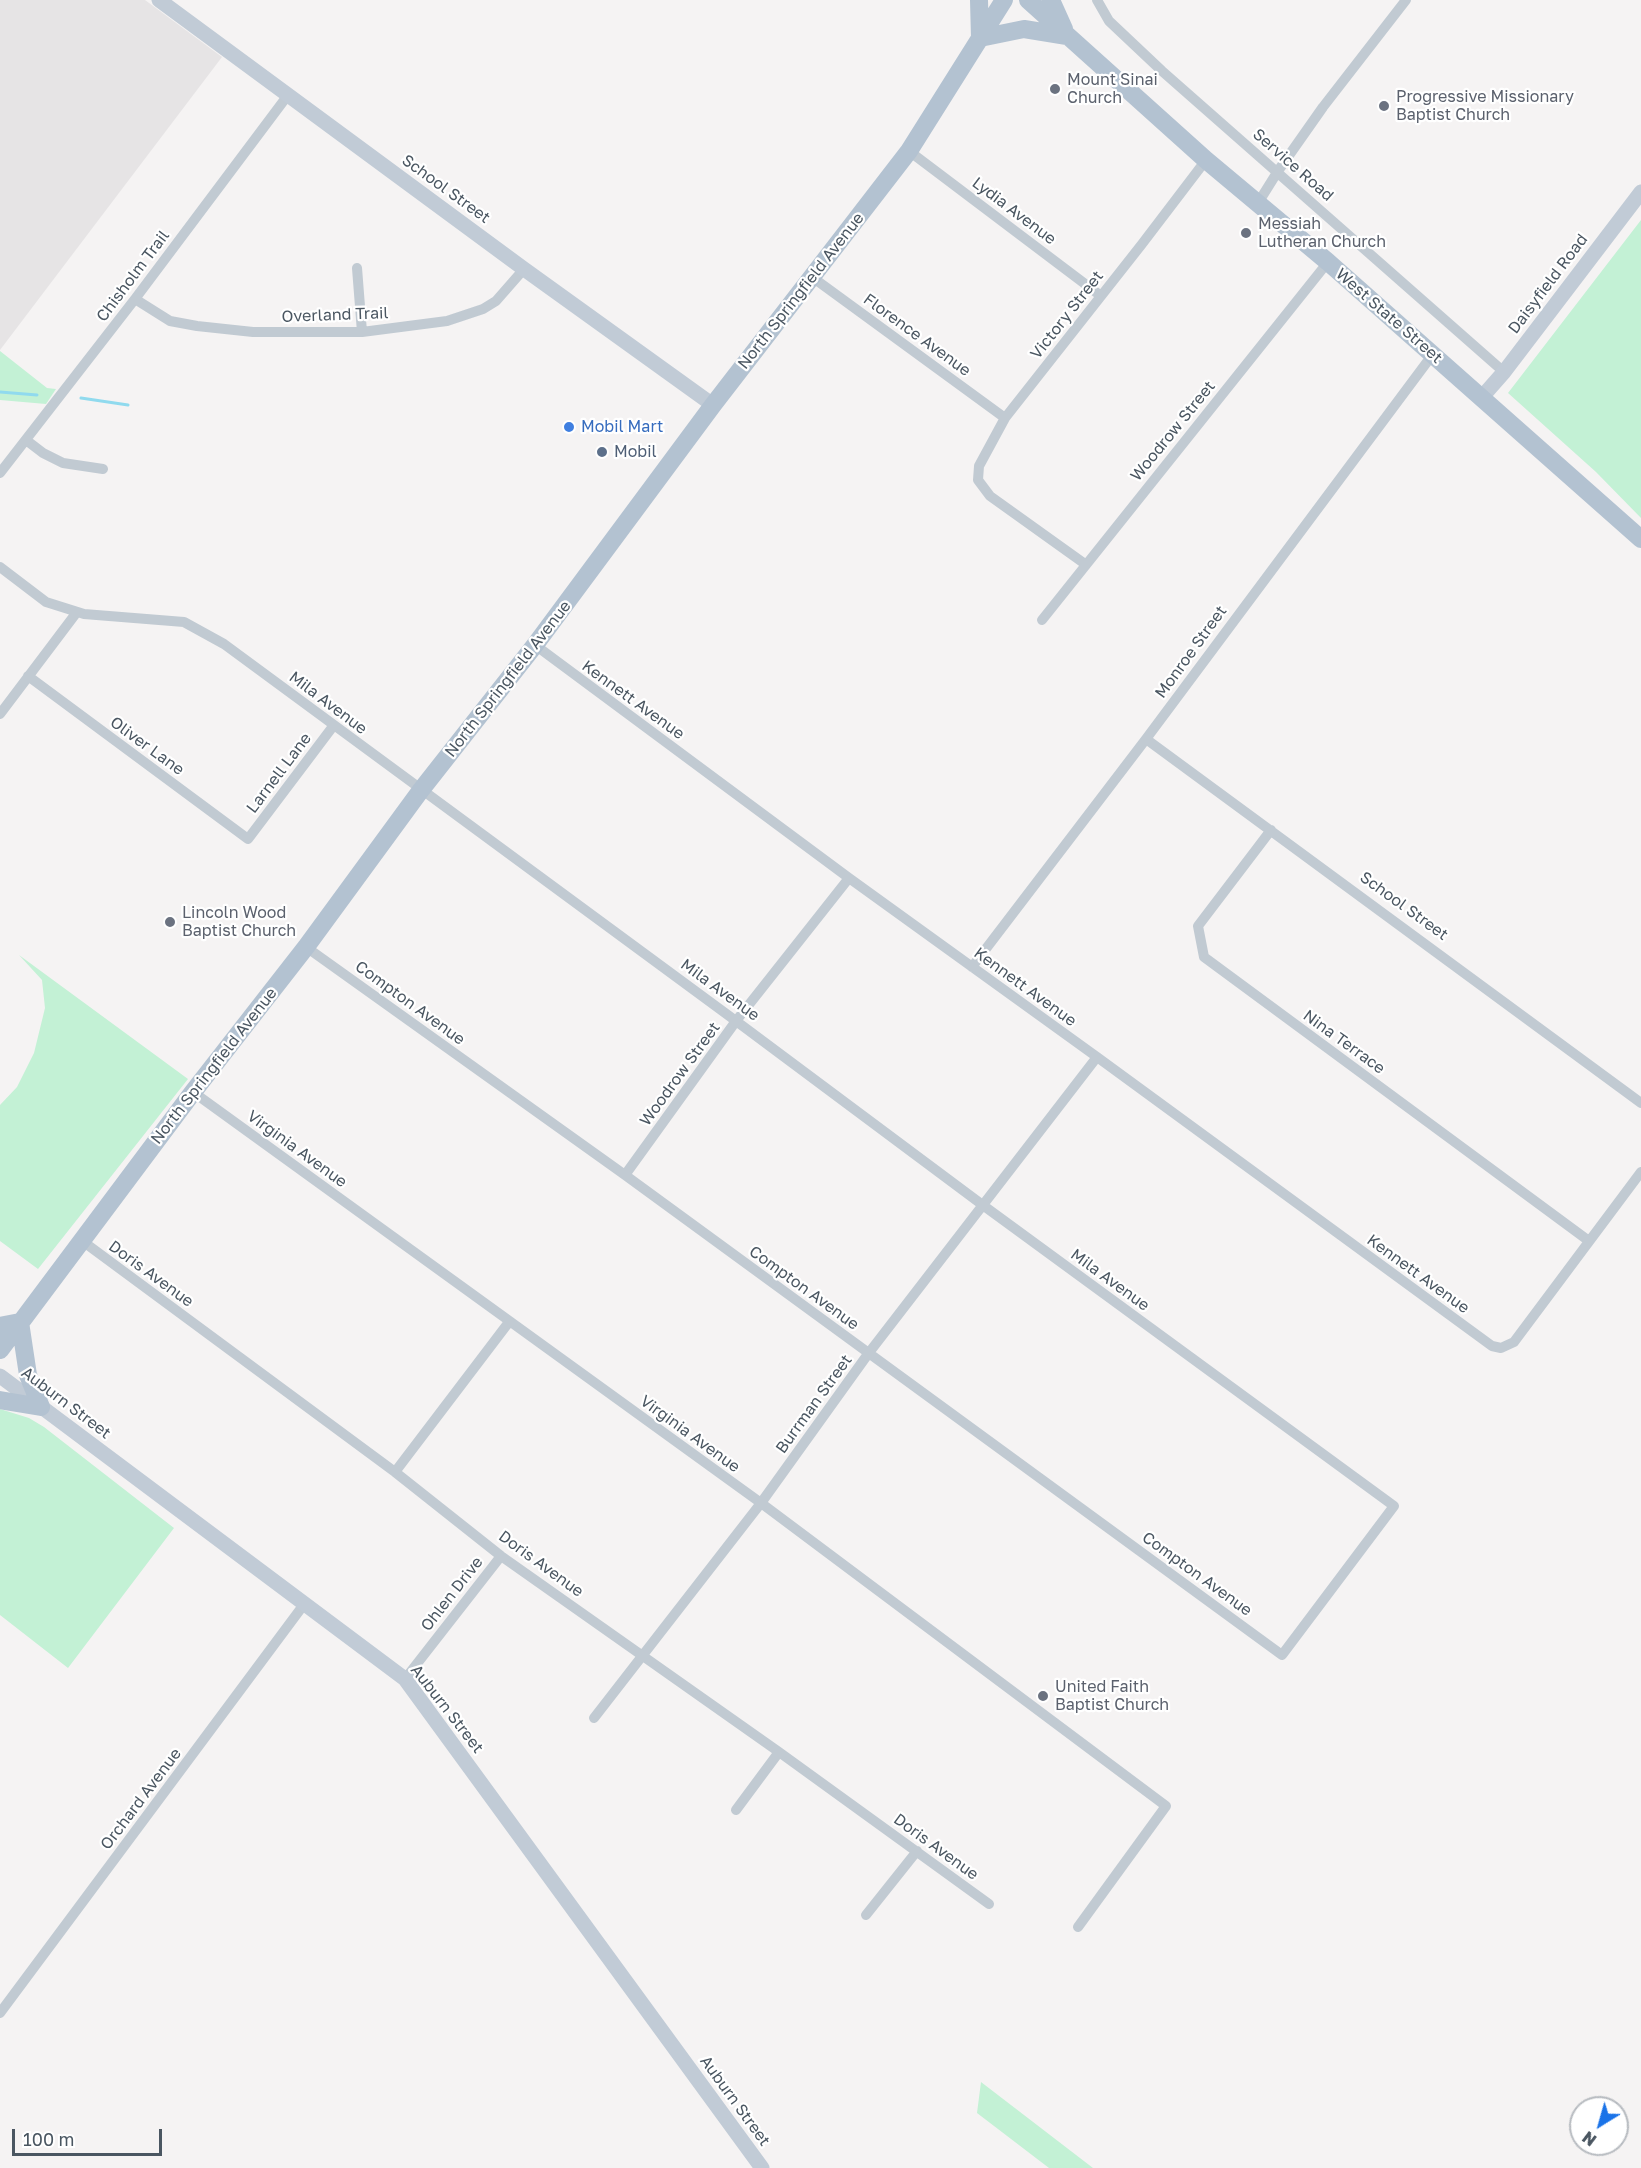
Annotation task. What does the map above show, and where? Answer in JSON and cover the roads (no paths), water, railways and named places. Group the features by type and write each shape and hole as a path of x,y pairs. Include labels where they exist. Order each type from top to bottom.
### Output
{"main road":[{"name":"School Street","path":"159,0 713,405"},
{"path":"979,0 980,38 1024,29 1068,36"},
{"name":"North Springfield Avenue","path":"0,1350 193,1092 306,947 421,790 535,645 713,405 909,151 1004,0"},
{"name":"West State Street","path":"1028,0 1206,160 1328,262 1641,539"},
{"path":"1051,0 1068,36"},
{"name":"Daisyfield Road","path":"1482,397 1504,372 1641,192"},
{"path":"0,1326 20,1322 26,1369 41,1407"},
{"name":"Auburn Street","path":"0,1376 405,1679 762,2168"},
{"path":"0,1400 41,1407"}],"street":[{"name":"Service Road","path":"1097,0 1109,21 1162,71 1504,372"},
{"path":"1258,203 1323,107 1406,0"},
{"name":"Chisholm Trail","path":"0,473 135,299 288,95"},
{"name":"Lydia Avenue","path":"909,151 1101,296"},
{"name":"Victory Street","path":"1085,564 990,496 978,480 979,466 1005,418 1206,160"},
{"name":"Woodrow Street","path":"1042,620 1328,262"},
{"path":"357,268 362,332"},
{"name":"Overland Trail","path":"135,299 170,321 197,326 253,332 362,332 447,321 483,309 496,301 524,269"},
{"name":"Florence Avenue","path":"812,277 1005,418"},
{"name":"Monroe Street","path":"972,967 1433,354"},
{"path":"26,440 43,453 63,463 103,469"},
{"name":"Mila Avenue","path":"0,567 46,602 84,615 184,622 224,644 1394,1506 1282,1655"},
{"path":"0,714 77,612"},
{"name":"Kennett Avenue","path":"535,645 849,878 1492,1346 1501,1348 1514,1342 1589,1242"},
{"name":"Oliver Lane","path":"28,676 248,839"},
{"name":"Larnell Lane","path":"248,839 334,726"},
{"name":"School Street","path":"1146,738 1641,1103"},
{"name":"Nina Terrace","path":"1271,830 1198,926 1204,957 1589,1242"},
{"name":"Woodrow Street","path":"625,1175 736,1021 849,878"},
{"name":"Compton Avenue","path":"306,947 625,1175 1282,1655"},
{"name":"Burrman Street","path":"594,1718 761,1503 868,1354 1097,1057"},
{"name":"Virginia Avenue","path":"193,1092 761,1503 1166,1806 1078,1927"},
{"path":"1589,1242 1641,1173"},
{"name":"Doris Avenue","path":"81,1240 395,1472 501,1556 642,1654 989,1904"},
{"path":"395,1472 509,1322"},
{"name":"Ohlen Drive","path":"405,1679 501,1556"},
{"name":"Orchard Avenue","path":"0,2013 305,1604"},
{"path":"736,1810 779,1752"},
{"path":"866,1915 916,1851"}],"waterway":[{"path":"0,392 37,395"},
{"path":"81,398 128,405"}],"place":[{"name":"Mount Sinai Church","path":"1055,89"},
{"name":"Progressive Missionary Baptist Church","path":"1384,106"},
{"name":"Messiah Lutheran Church","path":"1246,233"},
{"name":"Mobil Mart","path":"569,427"},
{"name":"Mobil","path":"602,452"},
{"name":"Lincoln Wood Baptist Church","path":"170,922"},
{"name":"United Faith Baptist Church","path":"1043,1696"}]}
